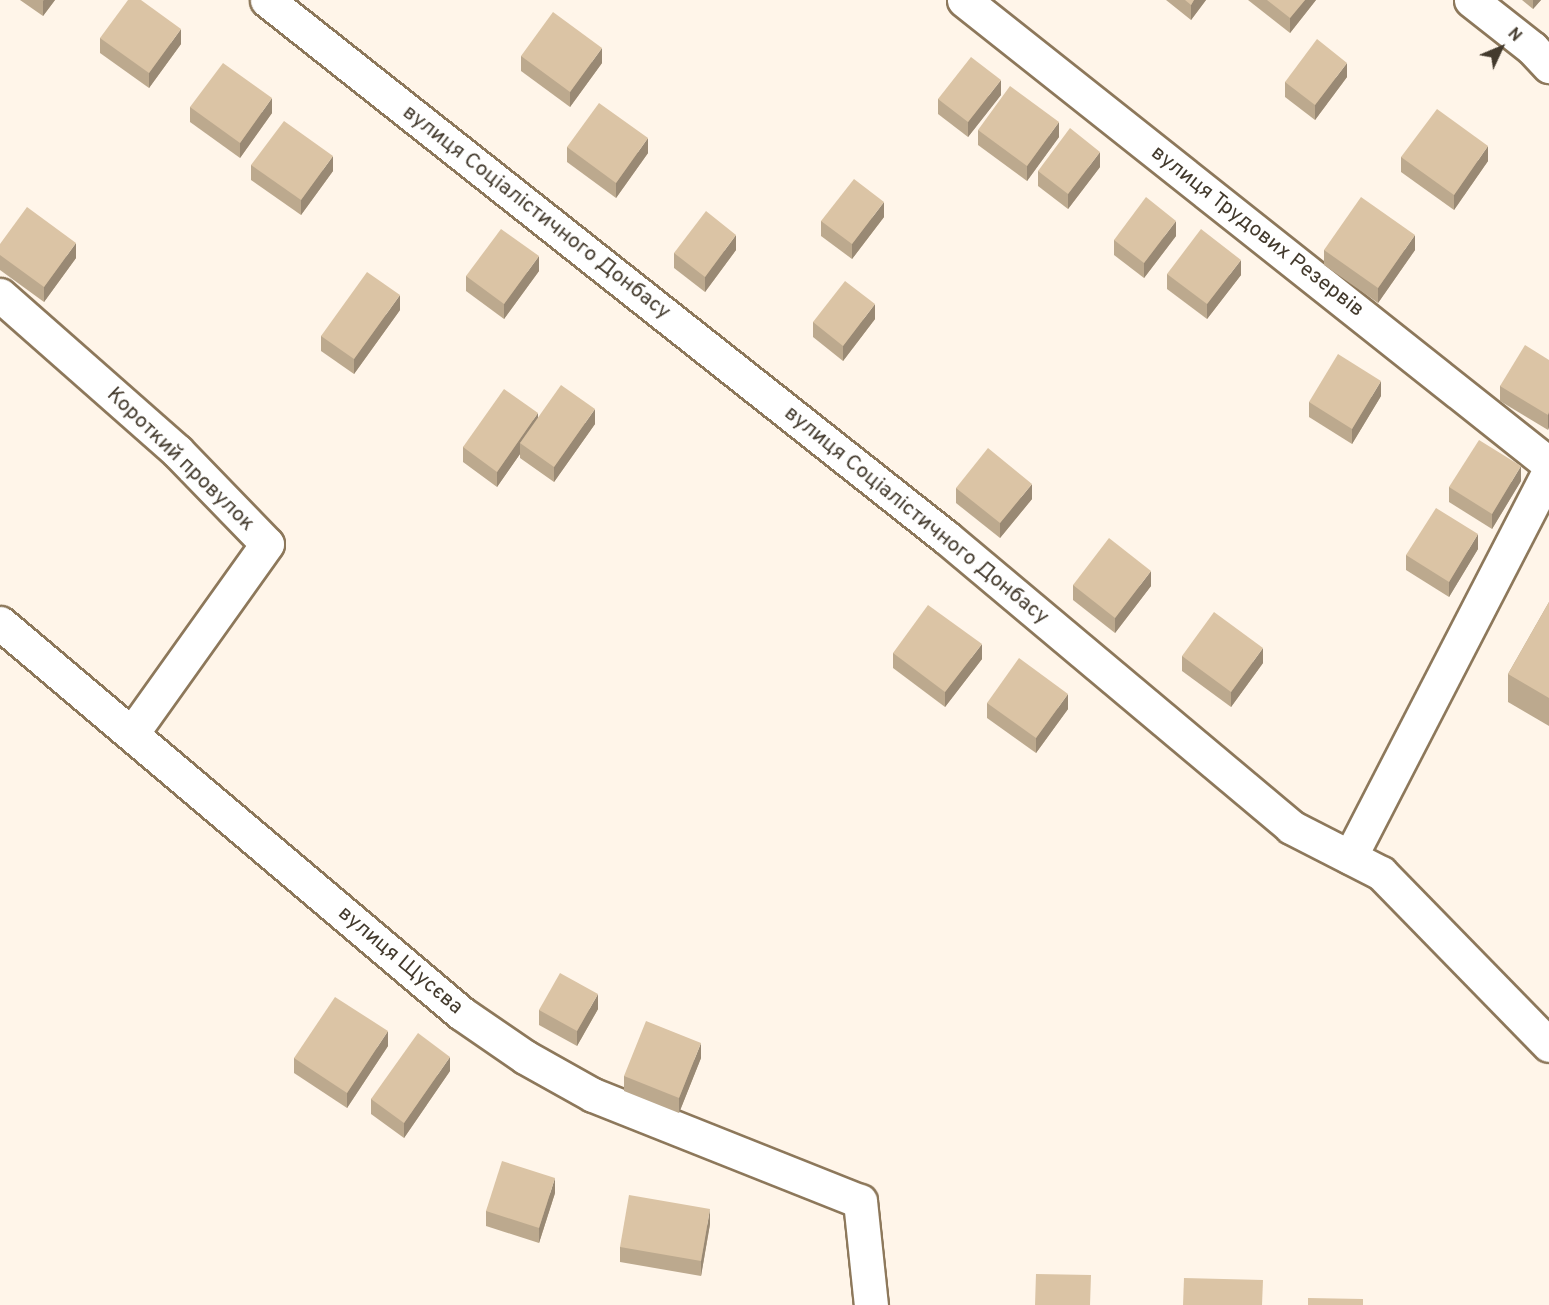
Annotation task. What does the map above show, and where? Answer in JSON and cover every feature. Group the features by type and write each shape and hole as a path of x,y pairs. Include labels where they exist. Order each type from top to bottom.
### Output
{"street":[{"name":"вулиця Соціалістичного Донбасу","path":"267,0 947,538 1291,827 1381,873 1549,1045"},
{"name":"вулиця Трудових Резервів","path":"964,0 1549,464"},
{"path":"1471,0 1532,48 1549,66"},
{"name":"Короткий провулок","path":"0,296 177,451 267,544 132,733"},
{"path":"1350,857 1549,472"},
{"name":"вулиця Щусєва","path":"0,623 461,1013 525,1057 593,1095 860,1201 871,1305"}],"building":[{"path":"128,0 141,0 181,29 149,73 100,38"},
{"path":"1267,0 1305,0 1290,18"},
{"path":"553,12 602,48 570,92 521,56"},
{"path":"1317,39 1347,63 1315,105 1285,82"},
{"path":"971,57 1001,80 968,122 938,99"},
{"path":"223,63 272,98 240,143 190,107"},
{"path":"1010,86 1059,122 1027,166 978,130"},
{"path":"599,103 648,138 616,183 567,147"},
{"path":"1437,109 1488,146 1454,195 1401,157"},
{"path":"284,121 333,156 301,200 251,165"},
{"path":"1070,128 1100,152 1068,194 1038,171"},
{"path":"854,179 884,202 852,244 821,221"},
{"path":"1146,197 1176,221 1144,263 1114,240"},
{"path":"1361,197 1415,235 1378,288 1324,250"},
{"path":"27,207 76,243 44,287 0,255 0,244"},
{"path":"706,211 736,235 705,277 674,253"},
{"path":"501,229 539,256 504,304 466,276"},
{"path":"1201,229 1241,260 1207,304 1167,274"},
{"path":"367,272 400,295 354,359 321,336"},
{"path":"845,281 875,304 843,346 813,322"},
{"path":"1525,345 1549,360 1548,415 1500,386"},
{"path":"1338,354 1381,381 1352,429 1309,402"},
{"path":"561,385 595,409 554,467 520,443"},
{"path":"504,389 538,413 497,472 463,447"},
{"path":"1479,440 1521,466 1492,514 1449,487"},
{"path":"988,448 1032,484 1000,523 956,488"},
{"path":"1436,508 1478,534 1449,582 1406,555"},
{"path":"1109,538 1151,571 1115,618 1073,585"},
{"path":"1549,602 1549,698 1508,674"},
{"path":"928,605 982,644 945,692 893,653"},
{"path":"1214,612 1263,648 1231,692 1182,656"},
{"path":"1019,658 1068,694 1036,738 987,703"},
{"path":"560,973 598,994 577,1031 539,1010"},
{"path":"335,997 388,1031 347,1093 294,1058"},
{"path":"646,1021 701,1043 679,1098 624,1076"},
{"path":"418,1033 450,1057 404,1123 371,1099"},
{"path":"502,1161 555,1178 539,1228 486,1211"},
{"path":"629,1195 710,1209 701,1261 620,1247"},
{"path":"1036,1274 1091,1275 1090,1305 1035,1305"},
{"path":"1184,1278 1263,1280 1262,1305 1183,1305"},
{"path":"1308,1298 1363,1299 1363,1305 1308,1305"}]}
